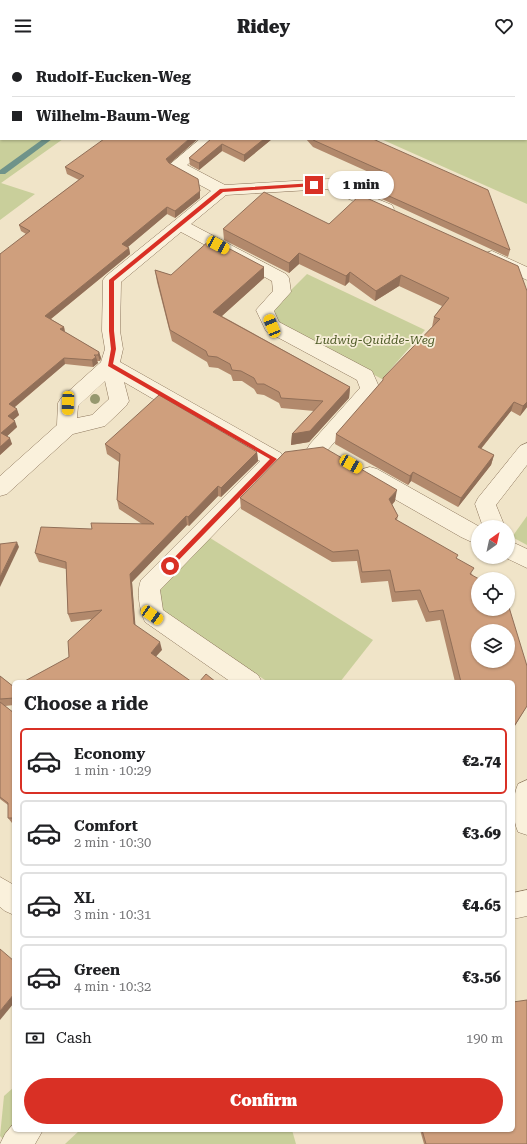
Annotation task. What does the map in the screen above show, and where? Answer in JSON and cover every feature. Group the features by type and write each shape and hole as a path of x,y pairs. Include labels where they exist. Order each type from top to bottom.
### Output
{"street":[{"path":"209,140 176,166 222,190 329,184 400,216"},
{"path":"0,488 67,428 98,421 119,401 110,365 114,349 112,331 112,280 222,190"},
{"path":"179,224 280,278 282,292 265,310 272,326 365,376 370,389 305,451"},
{"path":"478,251 527,274"},
{"path":"67,428 68,403 110,365"},
{"path":"110,365 274,459"},
{"path":"247,680 152,615 149,587 279,455 325,449 471,532"},
{"path":"491,520 485,504 527,451"},
{"path":"515,553 527,560"},
{"path":"527,792 527,823"},
{"path":"0,890 12,900"},
{"path":"515,906 527,903"},
{"path":"15,1144 26,1132"}],"green space":[{"path":"0,140 62,140 1,183 35,194 0,220"},
{"path":"383,140 527,140 527,204"},
{"name":"Ludwig-Quidde-Weg","path":"307,274 425,330 382,379 273,322 270,311"},
{"path":"527,516 527,545 515,539 515,533"},
{"path":"207,536 373,640 342,680 265,680 158,609 156,590"},
{"path":"12,1089 12,1130 3,1139 0,1136 4,1096"},
{"path":"78,1132 293,1132 296,1144 65,1144"}],"building":[{"path":"103,140 188,140 166,159 169,163 198,179 200,191 175,211 167,207 122,244 129,248 45,316 64,327 60,329 99,352 98,355 94,355 96,357 92,360 64,358 9,404 17,409 8,416 15,421 1,433 10,438 0,447 0,254 30,231 19,225 84,176 65,167"},
{"path":"210,140 263,140 244,155 222,144 199,163 189,158"},
{"path":"313,140 375,140 488,190 510,250 371,188 387,173"},
{"path":"264,192 329,224 360,195 518,266 527,291 527,402 523,406 514,402 478,447 494,455 461,498 413,472 410,476 336,434 383,380 383,378 440,319 434,317 449,298 401,275 376,291 350,272 346,276 299,253 289,263 223,229"},
{"path":"211,239 264,267 213,312 350,387 310,431 292,434 323,401 281,398 279,392 264,384 257,384 254,378 241,371 232,370 230,364 217,357 208,356 206,351 170,330 155,270 171,275"},
{"path":"159,395 257,452 221,488 218,486 188,517 186,516 130,574 134,624 160,642 151,653 189,680 27,680 69,657 68,641 102,610 68,614 66,562 35,553 41,527 92,529 91,523 154,524 117,500 120,454 105,444"},
{"path":"323,447 397,490 389,499 398,516 395,519 458,555 456,558 474,568 470,574 471,616 512,616 514,624 471,624 471,668 515,668 515,627 527,666 527,706 515,725 515,680 460,680 443,610 429,612 420,590 395,592 390,570 362,572 358,550 333,552 240,498 285,452"},
{"path":"17,542 0,577 0,544"},
{"path":"206,674 214,680 201,680"},
{"path":"0,676 12,685 12,698 0,699"},
{"path":"0,702 12,711 12,818 8,818 8,803 0,797"},
{"path":"0,949 12,959 12,996 0,1011"},
{"path":"527,1000 527,1144 426,1144 423,1132 515,1132 515,1002"}],"waterway":[{"path":"2,172 47,140"}],"route":[{"path":"170,566 274,459 110,365 114,349 112,331 112,280 222,190 314,185"}]}
